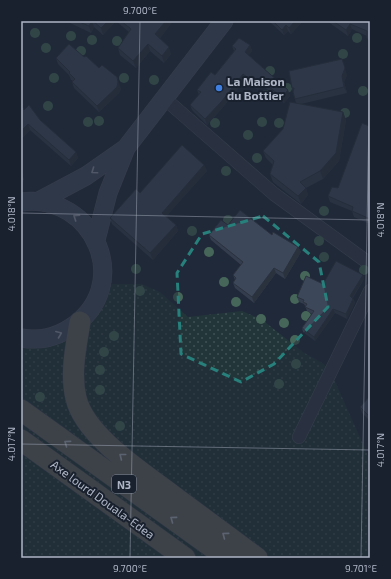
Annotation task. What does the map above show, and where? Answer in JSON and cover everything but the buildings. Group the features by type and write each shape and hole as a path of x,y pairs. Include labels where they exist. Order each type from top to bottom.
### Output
{"highway":[{"path":"80,322 74,372 76,398 80,411 92,428 118,454 257,558"},
{"name":"Axe lourd Douala-Edea","path":"21,410 228,558"},
{"name":"Axe lourd Douala-Edea","path":"21,440 185,558"}],"main road":[{"path":"96,240 108,193 126,148 224,21"},
{"path":"39,201 86,176 126,148"},
{"path":"21,202 39,201 60,207 82,221 96,240 101,254 103,269 102,284 97,298 90,311 80,322 59,335 35,340 21,338"}],"street":[{"path":"164,98 274,194 370,264"},
{"path":"299,437 370,291"}],"highlighted area":[{"path":"263,216 319,262 328,307 274,364 241,382 181,354 177,273 202,234"}],"green space":[{"path":"101,284 142,284 160,292 188,317 242,311 261,319 303,352 324,364 334,379 370,460 370,558 21,558 21,338 59,335"}],"place":[{"name":"La Maison du Bottier","path":"219,88"}]}
